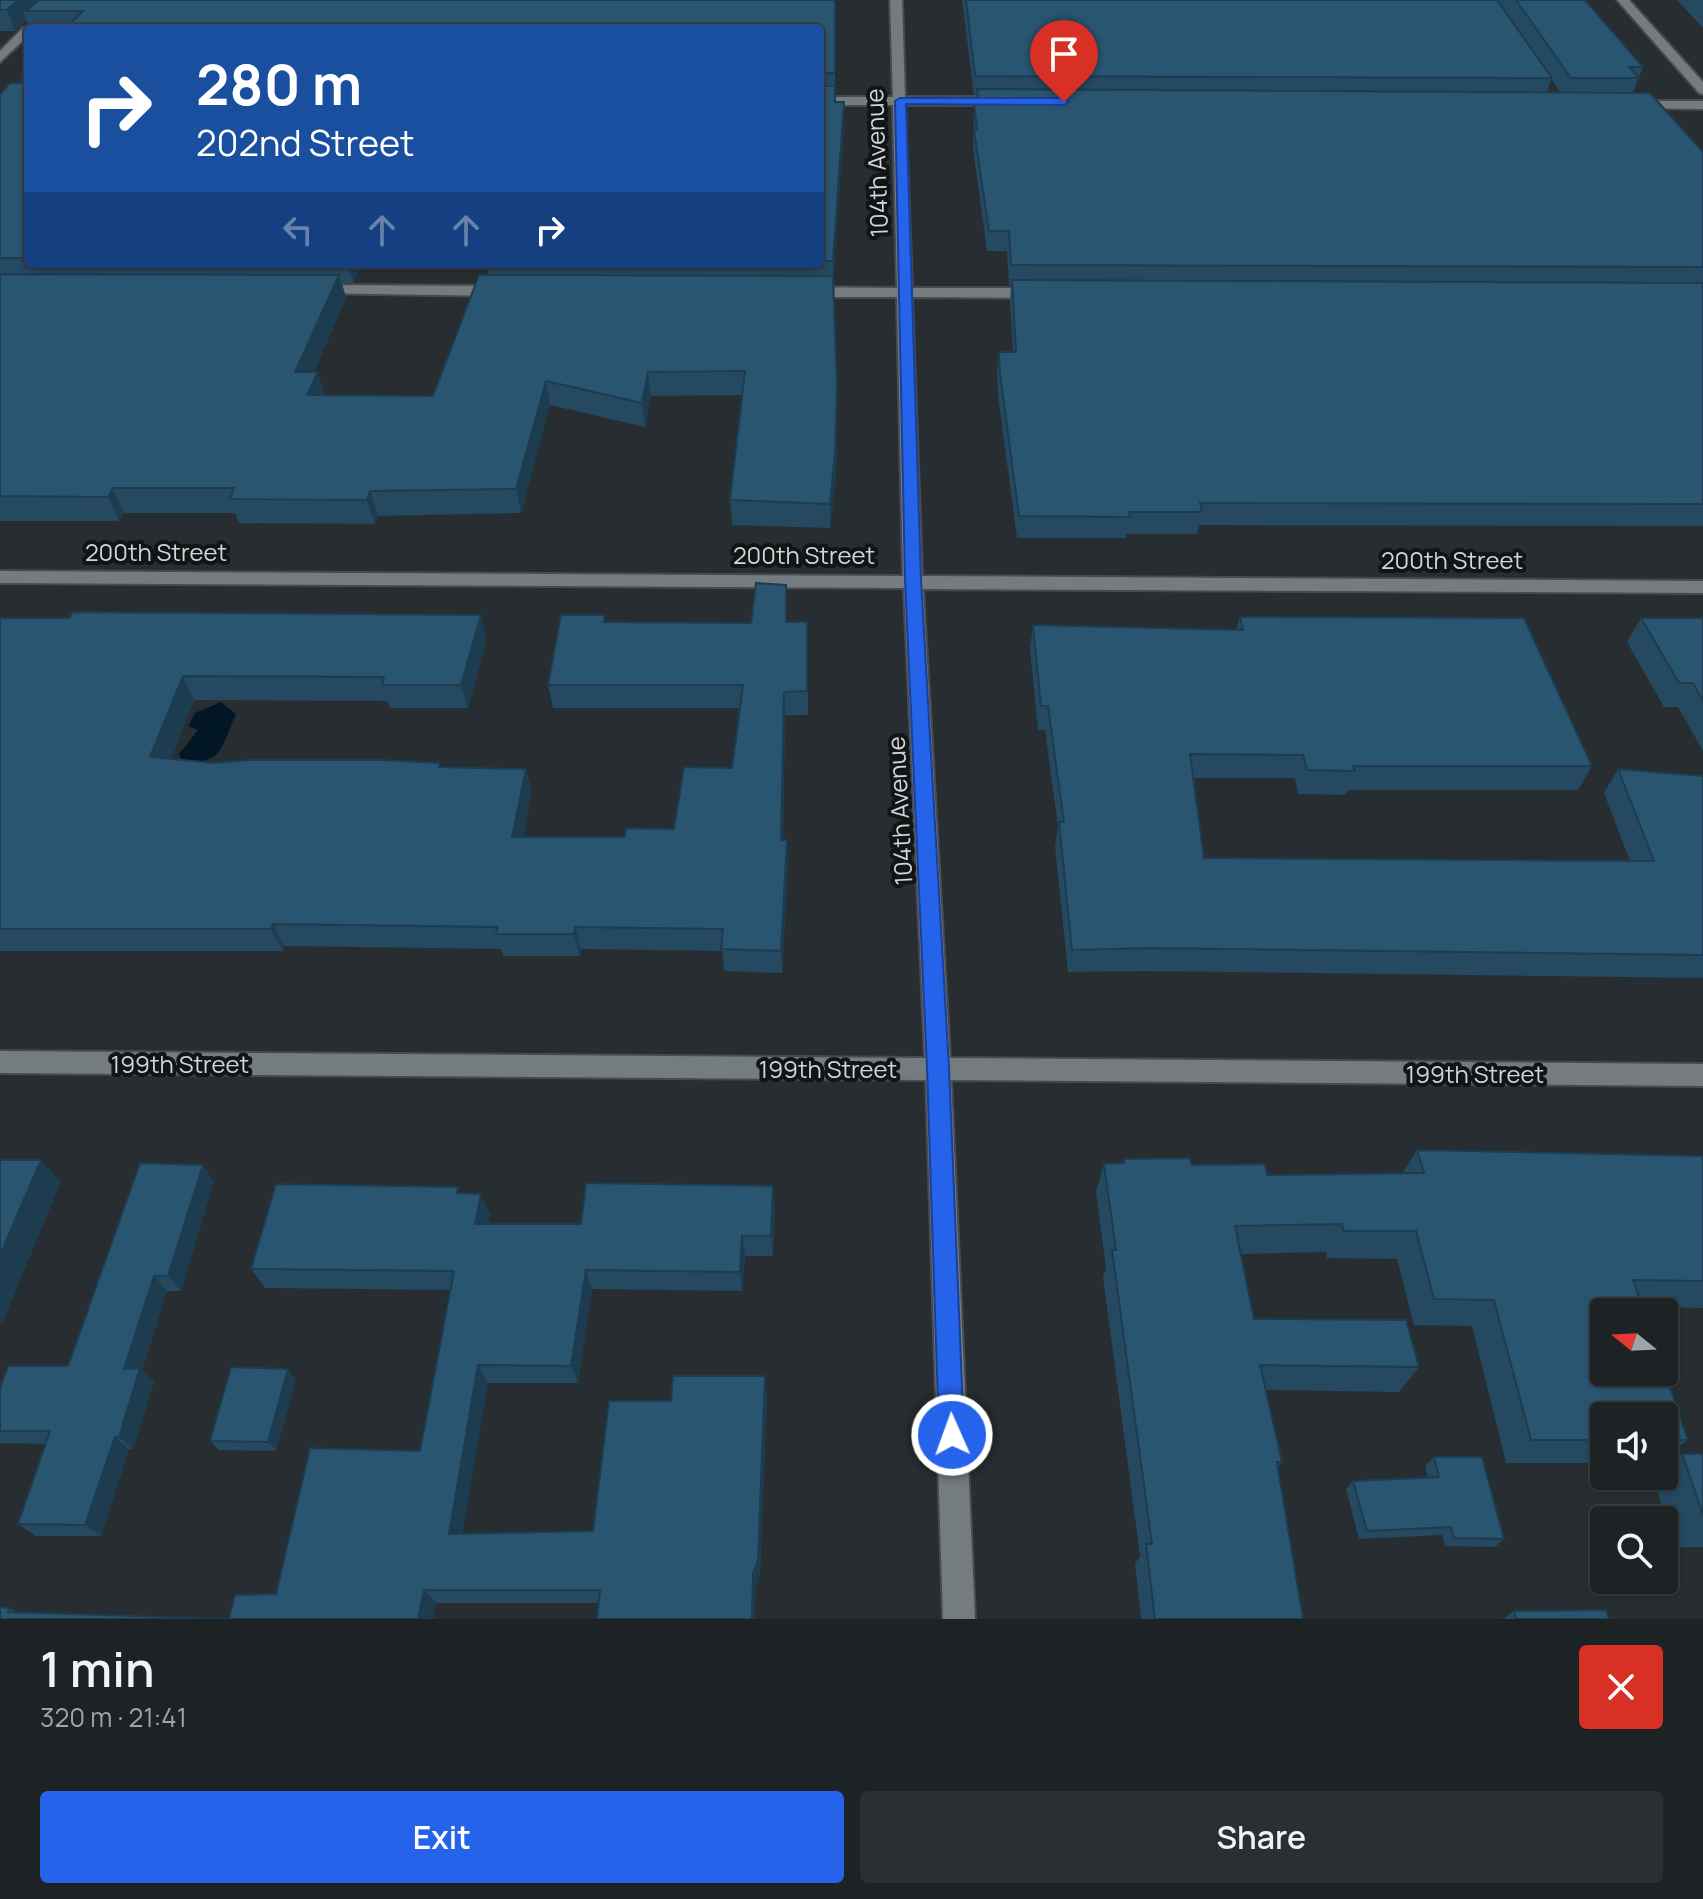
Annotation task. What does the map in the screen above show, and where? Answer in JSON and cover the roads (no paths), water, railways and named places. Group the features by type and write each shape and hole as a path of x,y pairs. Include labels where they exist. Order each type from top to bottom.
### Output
{"street":[{"name":"104th Avenue","path":"896,0 913,580 938,1068 959,1619"},
{"path":"1623,0 1703,90"},
{"path":"0,58 24,33"},
{"path":"824,101 1019,101"},
{"path":"1622,104 1703,105"},
{"path":"302,290 525,291"},
{"path":"795,292 1061,293"},
{"name":"200th Street","path":"0,577 1703,587"},
{"name":"199th Street","path":"0,1062 1703,1075"}],"water":[{"path":"221,702 236,714 219,751 206,760 183,762 179,754 198,730 188,726 195,713"}]}
